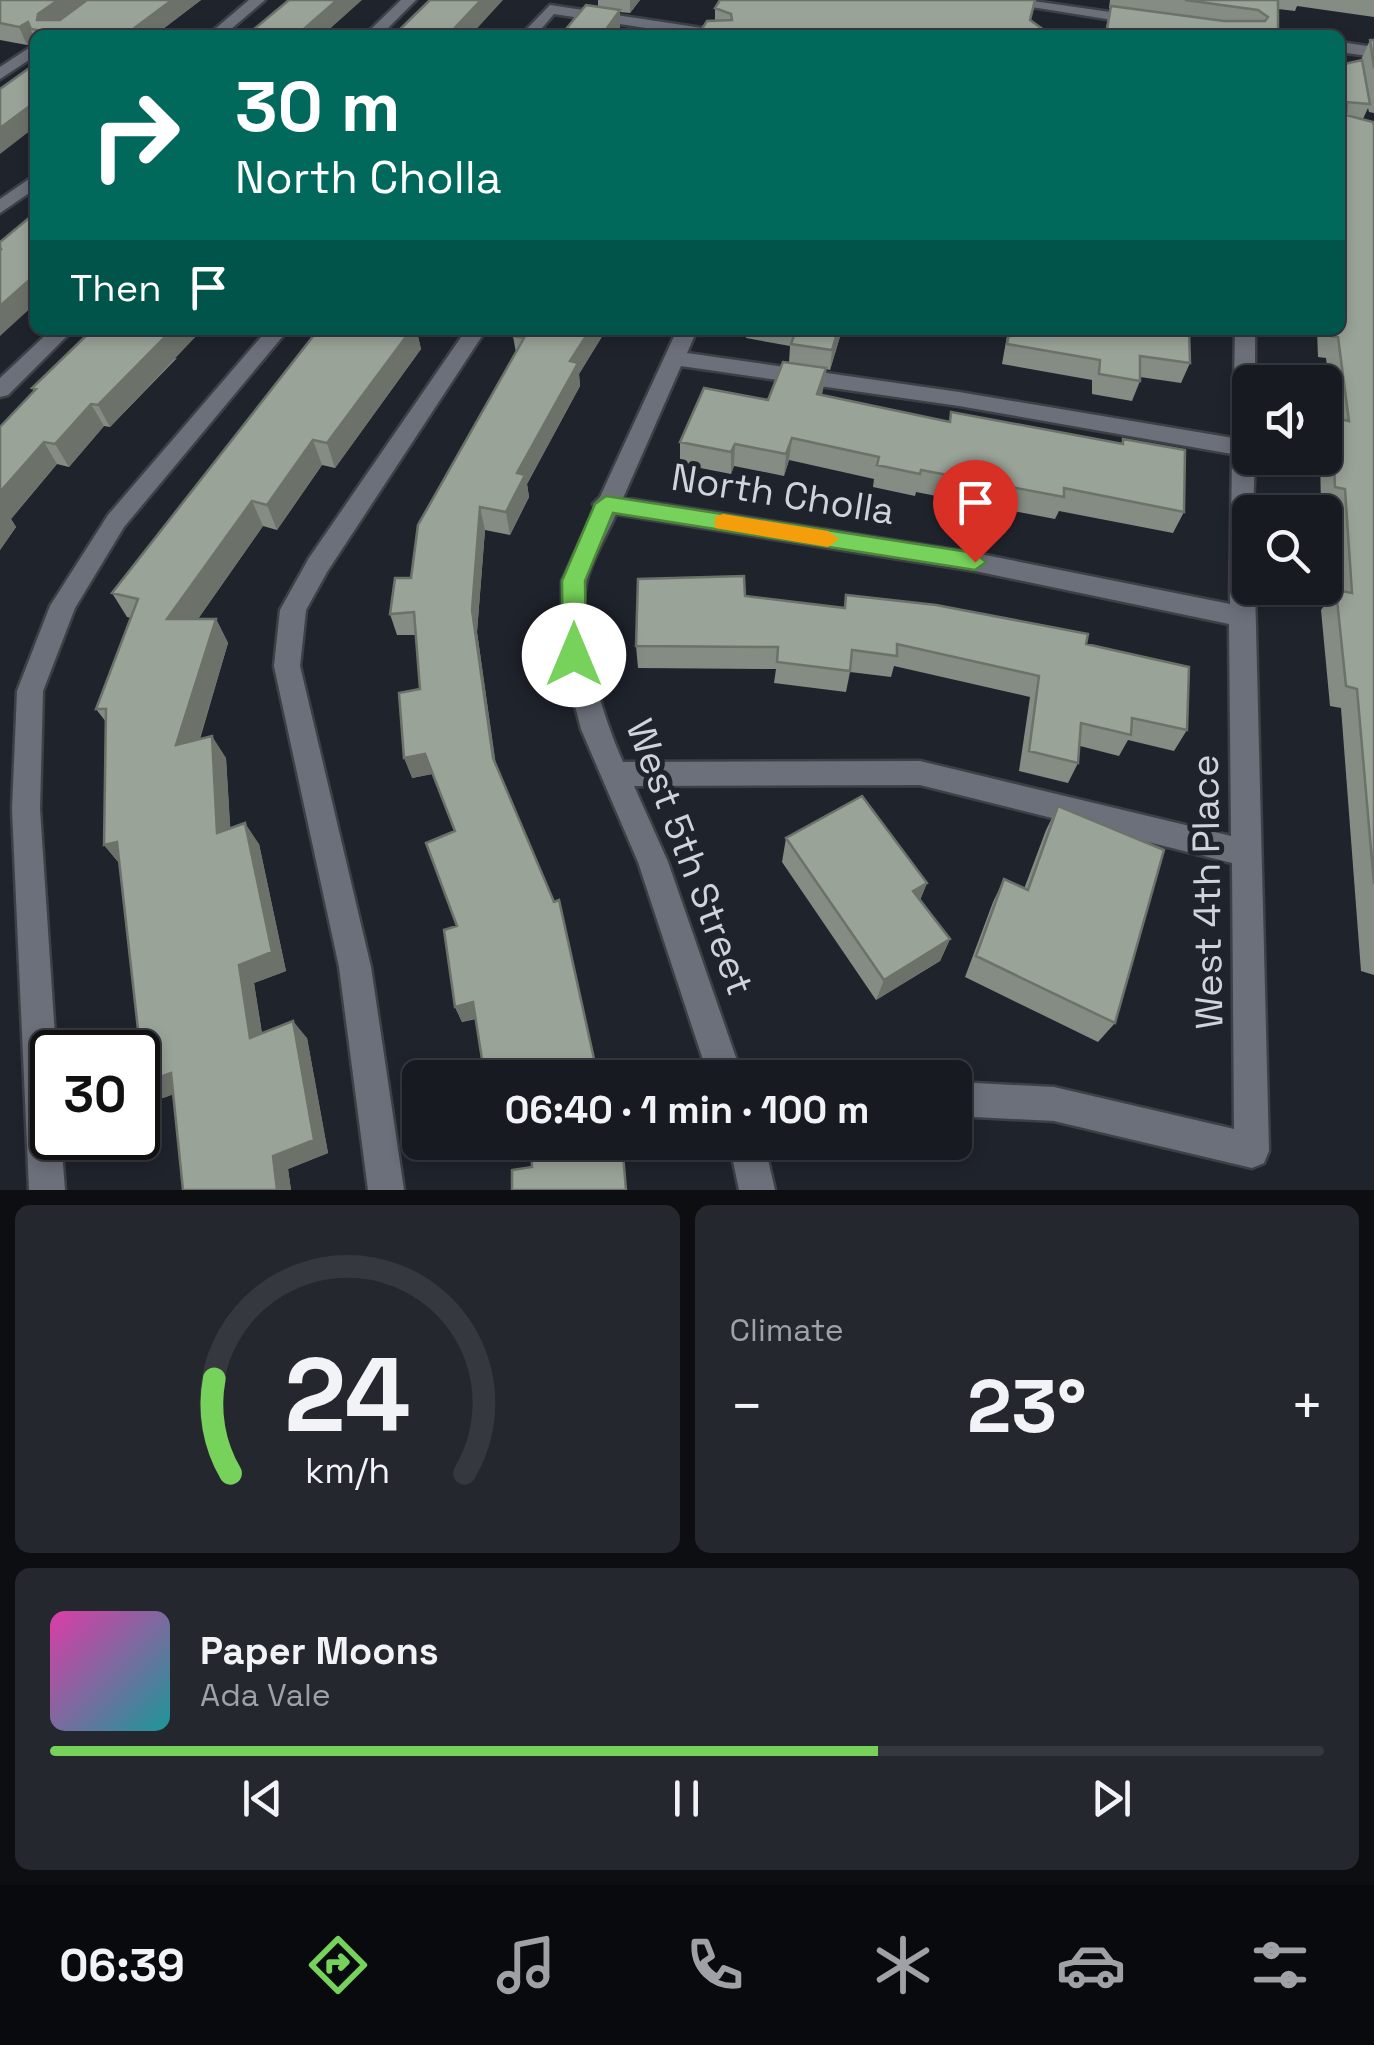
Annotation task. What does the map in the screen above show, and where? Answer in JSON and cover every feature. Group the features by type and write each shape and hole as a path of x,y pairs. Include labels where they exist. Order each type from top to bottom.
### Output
{"street":[{"path":"221,30 258,0"},
{"path":"377,30 409,0"},
{"path":"995,0 1152,22"},
{"path":"532,30 550,8 666,30"},
{"path":"1345,48 1374,52"},
{"path":"0,74 30,53"},
{"path":"0,208 30,184"},
{"path":"0,390 58,335"},
{"path":"46,1190 26,810 30,691 63,606 116,521 274,335"},
{"path":"386,1190 355,967 287,666 293,610 318,565 473,335"},
{"name":"West 5th Street","path":"685,335 574,581 574,655 595,728 653,862 720,1060"},
{"name":"West 4th Place","path":"1244,335 1244,365"},
{"path":"674,358 959,398 1232,446"},
{"name":"West 4th Place","path":"972,1100 1054,1104 1252,1151 1242,617 1244,475"},
{"name":"North Cholla","path":"606,504 975,562 1242,617"},
{"path":"615,774 762,770 920,773 1247,853"},
{"path":"750,1160 756,1190"}],"building":[{"path":"0,0 58,0 38,14 37,20 60,20 87,0 172,0 132,30 37,30 31,29 28,22 19,27 0,23"},
{"path":"289,0 337,0 303,30 253,30"},
{"path":"430,0 481,0 453,30 399,30"},
{"path":"720,0 1035,0 1030,20 1044,30 701,30 707,21 732,20 731,14 715,8"},
{"path":"1185,0 1278,0 1278,30 1107,30 1111,6 1224,21 1265,21 1268,17 1258,10"},
{"path":"586,5 620,10 606,30 565,30"},
{"path":"1362,60 1370,104 1347,102 1346,115 1373,122 1374,126 1374,884 1357,689 1346,686 1338,605 1342,605 1342,591 1352,593 1345,489 1335,487 1334,475 1342,475 1342,419 1349,421 1338,337 1330,335 1345,335 1345,64"},
{"path":"30,68 30,106 0,128 0,89"},
{"path":"30,217 30,279 0,306 2,249 0,242"},
{"path":"87,335 167,335 98,405 91,404 55,444 44,442 0,492 0,427 36,389 32,388"},
{"path":"314,335 407,335 327,443 313,440 267,505 252,501 167,619 216,619 176,745 212,736 217,833 245,823 272,952 239,965 250,1038 293,1021 314,1140 273,1156 277,1190 183,1190 171,1073 160,1077 160,1030 138,1030 117,842 104,845 106,709 96,709 138,599 112,593"},
{"path":"587,335 570,361 578,363 517,473 525,475 506,512 480,507 472,610 493,758 554,902 559,900 594,1060 482,1060 473,1002 455,1007 444,930 457,926 426,843 455,831 425,754 404,758 399,693 420,689 414,612 390,614 395,578 411,578 418,525 524,338 513,336"},
{"path":"794,335 836,335 832,350 791,344"},
{"path":"1009,335 1189,335 1190,363 1140,356 1140,381 1099,374 1100,360 1007,344"},
{"path":"783,362 826,368 817,394 950,422 951,412 1123,444 1123,439 1185,450 1184,512 1064,488 1064,497 921,470 920,474 877,465 879,457 792,438 786,454 735,444 731,452 680,442 704,388 768,400"},
{"path":"744,576 745,596 845,608 846,595 936,605 1088,634 1086,644 1189,667 1187,730 1132,718 1131,735 1081,723 1078,763 1029,751 1039,676 897,644 897,656 852,650 850,671 777,662 778,647 636,646 638,579"},
{"path":"862,796 927,883 913,891 950,939 884,980 786,838"},
{"path":"1058,806 1164,850 1115,1023 976,956 1004,879 1028,890"},
{"path":"532,1160 624,1160 626,1190 512,1190 512,1170 532,1167"}],"slow traffic":[{"path":"723,522 828,539"}],"route":[{"path":"574,655 574,581 606,504 975,562"}]}
